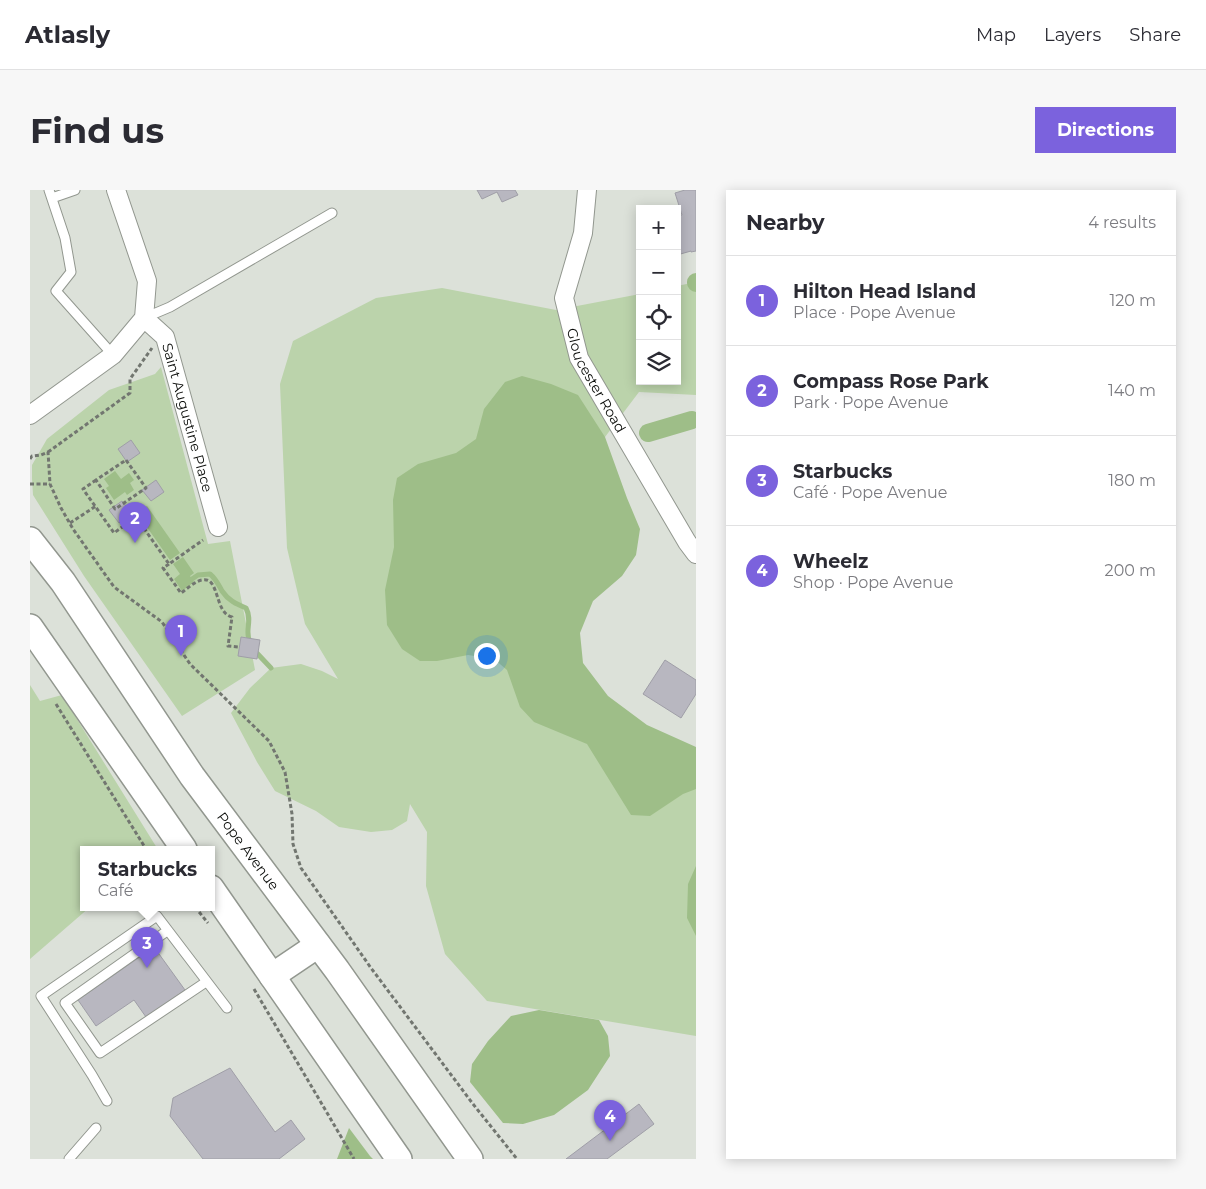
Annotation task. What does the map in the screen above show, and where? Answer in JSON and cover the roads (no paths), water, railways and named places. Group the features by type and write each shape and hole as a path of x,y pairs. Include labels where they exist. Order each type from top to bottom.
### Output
{"main road":[{"name":"Pope Avenue","path":"30,540 63,582 192,776 318,945 470,1159"},
{"path":"30,627 182,846"},
{"path":"215,895 262,980 399,1159"},
{"path":"262,980 318,945"}],"street":[{"path":"30,415 113,355 144,318 147,281 116,190"},
{"name":"Gloucester Road","path":"587,190 583,233 564,298 579,358 687,542 696,554"},
{"name":"Saint Augustine Place","path":"144,318 165,337 218,527"}],"lane":[{"path":"75,190 51,194 65,238 71,272 56,291 113,355"},
{"path":"144,318 170,307 332,213"},
{"path":"107,1101 41,996 157,916 227,1008"},
{"path":"167,931 65,1003 100,1053 206,982"},
{"path":"69,1159 96,1128"}],"waterway":[{"path":"648,433 692,420"},
{"path":"192,579 198,575 210,574 227,597 246,608 249,617 248,638 250,642"},
{"path":"254,650 271,668"}],"place":[{"name":"Compass Rose Park","path":"135,543"},
{"name":"Hilton Head Island","path":"181,656"},
{"name":"Starbucks","path":"147,968"},
{"name":"Wheelz","path":"610,1141"}]}
